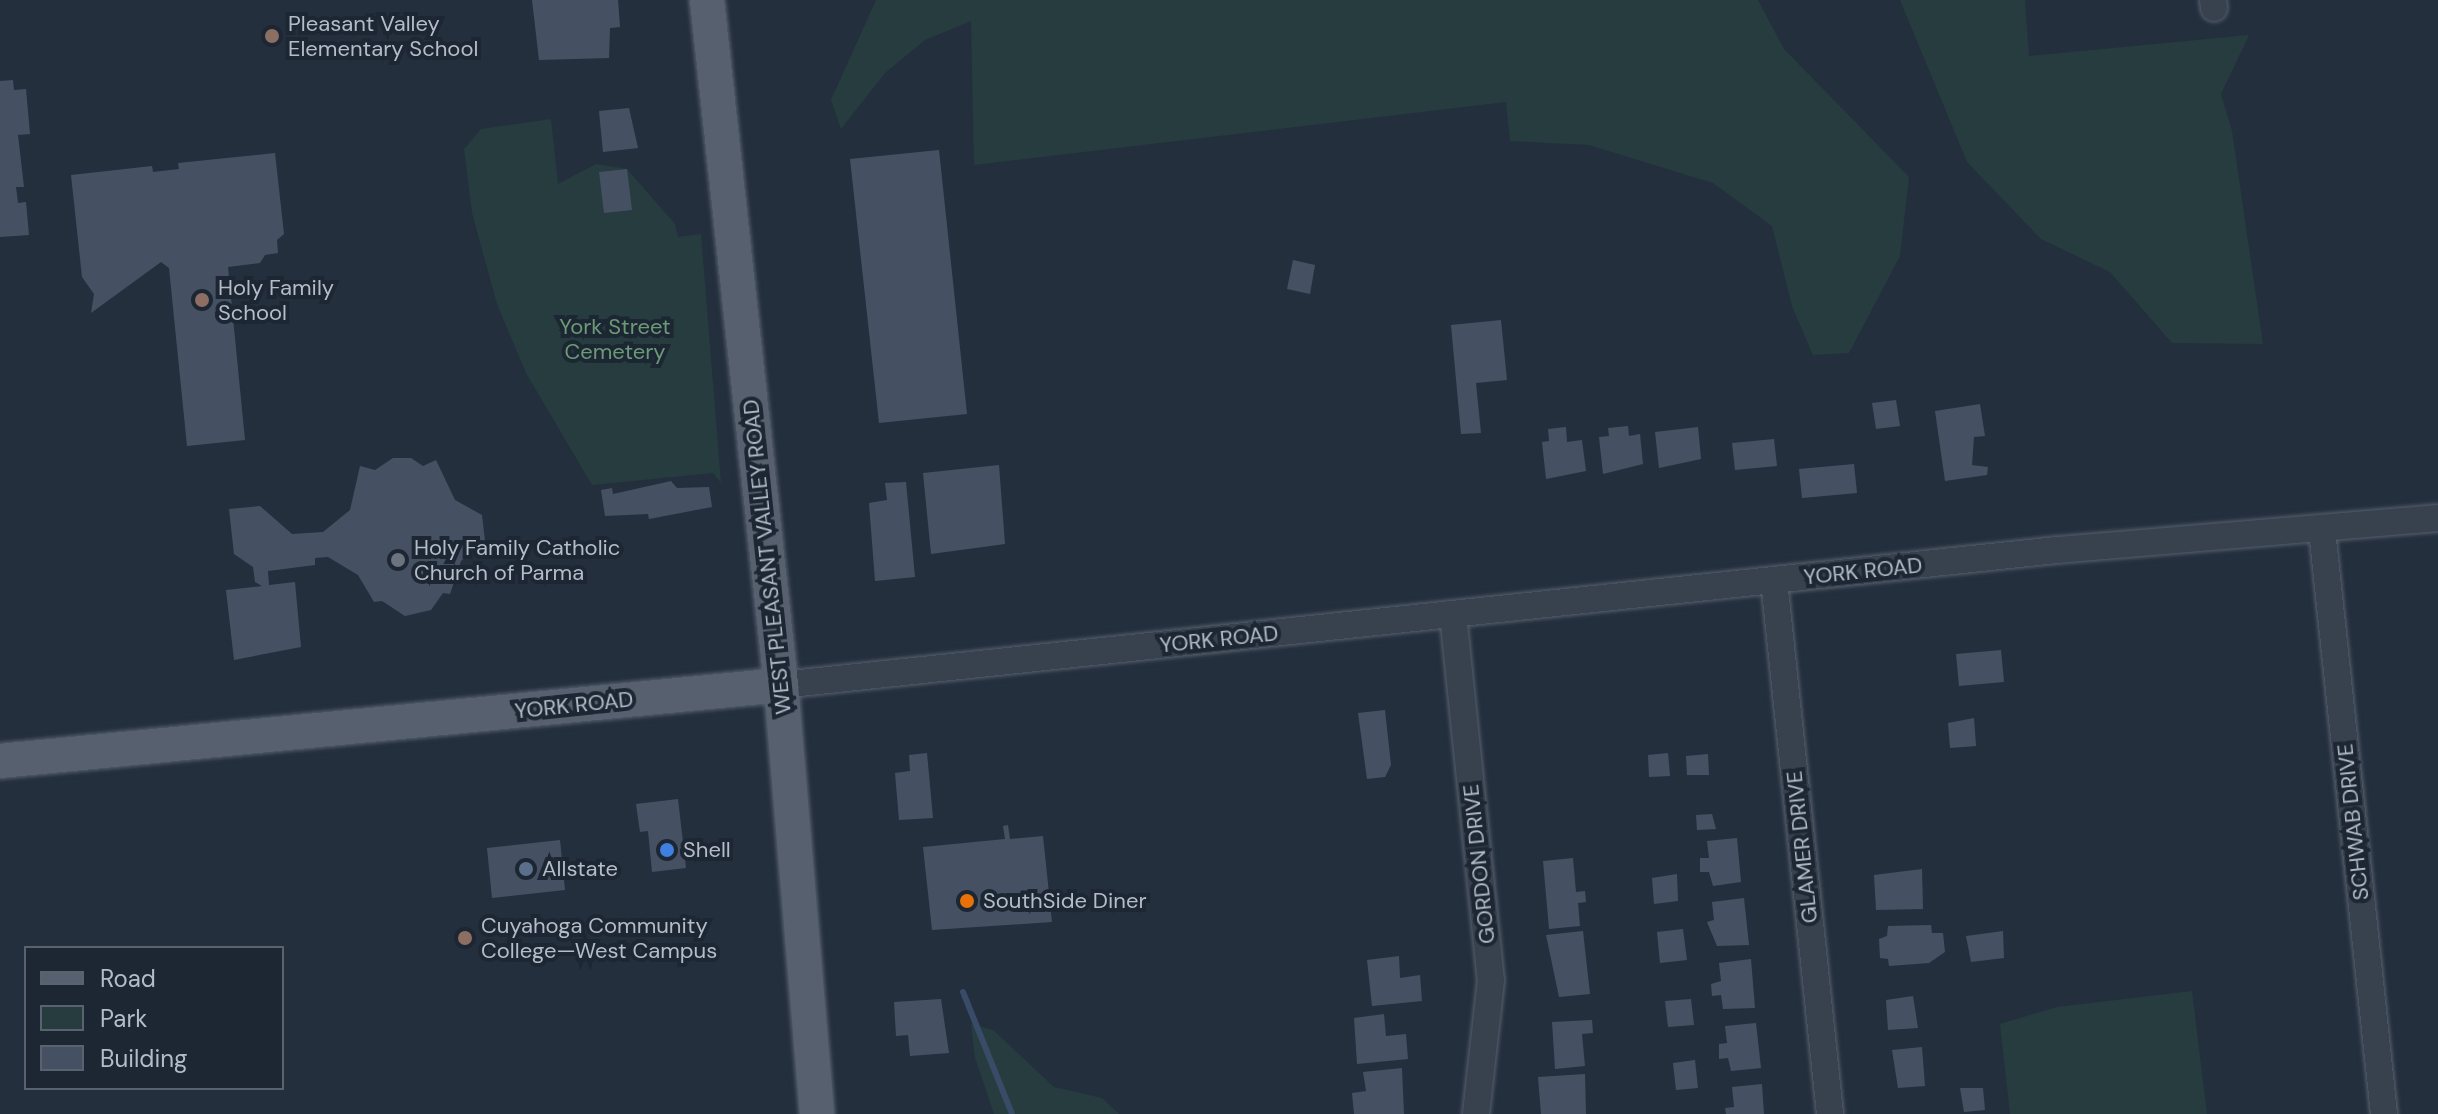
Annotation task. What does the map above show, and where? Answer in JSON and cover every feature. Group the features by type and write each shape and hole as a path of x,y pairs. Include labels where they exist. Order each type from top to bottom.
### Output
{"main road":[{"name":"WEST PLEASANT VALLEY ROAD","path":"707,0 781,685 817,1114"},
{"name":"YORK ROAD","path":"0,761 781,685"}],"street":[{"name":"YORK ROAD","path":"781,685 2057,550 2438,518"},
{"name":"SCHWAB DRIVE","path":"2322,530 2384,1114"},
{"name":"GLAMER DRIVE","path":"1774,580 1830,1114"},
{"name":"GORDON DRIVE","path":"1453,614 1491,980 1476,1114"}],"green space":[{"path":"876,0 1758,0 1784,49 1909,177 1900,256 1849,353 1813,355 1792,306 1772,226 1713,183 1589,145 1510,141 1506,102 974,165 971,21 925,40 885,73 841,129 831,100"},
{"path":"1900,0 2025,0 2029,56 2249,35 2221,94 2232,131 2263,344 2172,343 2110,272 2041,239 1967,162"},
{"name":"York Street Cemetery","path":"551,119 558,184 596,164 627,169 675,224 678,237 701,234 721,483 713,473 592,485 526,373 497,304 472,213 464,149 481,129"},
{"path":"2192,991 2207,1114 2010,1114 2000,1024 2057,1007"},
{"path":"971,1024 993,1030 1054,1087 1102,1098 1119,1114 994,1114 975,1058"}],"building":[{"path":"532,0 618,0 620,27 610,28 609,58 539,60"},
{"path":"13,80 14,90 26,89 30,134 18,135 24,187 16,187 18,203 26,202 29,235 0,237 0,81"},
{"path":"629,108 638,148 603,152 599,111"},
{"path":"939,150 967,414 879,423 850,159"},
{"name":"Holy Family School","path":"275,153 284,234 277,240 278,253 265,255 260,263 228,267 245,440 187,446 169,268 161,262 91,313 94,294 82,277 71,175 152,166 153,172 179,169 178,163"},
{"path":"627,169 632,210 604,213 599,172"},
{"path":"1293,260 1315,265 1310,294 1287,289"},
{"path":"1501,320 1507,380 1476,383 1481,433 1461,434 1451,325"},
{"path":"1896,400 1900,426 1876,429 1872,403"},
{"path":"1980,404 1985,436 1974,437 1972,465 1988,467 1987,475 1945,481 1935,411"},
{"path":"1628,426 1629,436 1640,434 1643,464 1603,474 1599,437 1609,436 1608,428"},
{"path":"1566,427 1567,442 1582,440 1586,471 1546,479 1542,442 1549,441 1548,429"},
{"path":"1698,427 1701,459 1659,468 1655,432"},
{"path":"1774,439 1777,466 1735,470 1732,443"},
{"name":"Holy Family Catholic Church of Parma","path":"393,458 411,458 423,466 436,460 455,500 482,515 485,541 461,561 450,594 443,593 431,610 405,616 382,601 374,602 358,575 328,557 315,558 315,565 268,571 269,585 295,582 301,647 234,660 226,590 262,586 255,582 253,567 234,554 229,509 260,506 292,534 323,532 350,510 360,466 375,470"},
{"path":"1854,464 1857,493 1802,498 1799,469"},
{"path":"999,465 1005,544 931,554 923,473"},
{"path":"671,481 677,488 709,487 712,507 649,519 648,514 605,516 601,490 612,488 613,494"},
{"path":"906,482 915,577 875,581 869,503 887,500 885,483"},
{"path":"2001,650 2004,682 1959,686 1956,654"},
{"path":"1385,710 1391,765 1385,777 1367,779 1358,713"},
{"path":"1974,718 1976,746 1950,748 1948,723"},
{"path":"927,753 933,818 899,820 895,773 910,771 909,755"},
{"path":"1668,753 1670,776 1649,777 1648,755"},
{"path":"1708,754 1709,775 1687,775 1686,756"},
{"name":"Shell","path":"678,799 686,868 652,872 648,831 640,832 636,804"},
{"path":"1712,814 1716,829 1697,830 1696,815"},
{"path":"1008,825 1010,839 1043,836 1052,922 932,930 923,847 1005,839 1003,826"},
{"path":"1737,838 1741,882 1713,886 1709,872 1700,872 1700,858 1709,858 1707,841"},
{"name":"Allstate","path":"560,840 565,890 492,898 487,848"},
{"path":"1573,858 1576,892 1585,891 1586,902 1578,903 1580,926 1549,929 1543,861"},
{"path":"1922,869 1923,909 1876,910 1874,875"},
{"path":"1677,874 1678,901 1654,904 1652,878"},
{"path":"1744,898 1749,945 1717,946 1707,922 1714,920 1712,902"},
{"path":"1931,925 1932,933 1943,933 1945,952 1929,963 1889,966 1888,959 1880,958 1879,939 1887,936 1888,926"},
{"path":"1683,929 1687,960 1660,963 1657,932"},
{"path":"1583,931 1590,994 1559,997 1546,935"},
{"path":"2003,931 2004,958 1971,962 1966,936"},
{"path":"1399,956 1400,978 1420,975 1422,1001 1372,1006 1367,960"},
{"path":"1751,959 1755,1008 1723,1009 1721,995 1712,996 1711,984 1721,981 1719,963"},
{"path":"1913,996 1918,1028 1888,1030 1886,1000"},
{"path":"941,999 949,1053 910,1056 908,1035 896,1036 894,1002"},
{"path":"1691,999 1694,1025 1668,1027 1665,1001"},
{"path":"1384,1014 1386,1036 1406,1034 1408,1059 1357,1064 1354,1018"},
{"path":"1592,1020 1593,1033 1582,1034 1585,1066 1555,1069 1552,1022"},
{"path":"1756,1023 1761,1068 1731,1071 1728,1058 1719,1059 1719,1044 1727,1043 1725,1026"},
{"path":"1922,1047 1925,1086 1898,1088 1892,1050"},
{"path":"1695,1060 1698,1088 1676,1090 1673,1063"},
{"path":"1402,1068 1404,1114 1354,1114 1352,1093 1366,1091 1363,1072"},
{"path":"1585,1074 1586,1114 1541,1114 1538,1077"},
{"path":"1762,1084 1764,1114 1726,1114 1725,1108 1734,1107 1732,1087"},
{"path":"1960,1088 1983,1088 1985,1110 1964,1112"}],"waterway":[{"path":"963,992 1012,1114"}],"place":[{"name":"Pleasant Valley Elementary School","path":"272,36"},
{"name":"Holy Family School","path":"202,300"},
{"name":"Holy Family Catholic Church of Parma","path":"398,560"},
{"name":"Shell","path":"667,850"},
{"name":"Allstate","path":"526,869"},
{"name":"SouthSide Diner","path":"967,901"},
{"name":"Cuyahoga Community College—West Campus","path":"465,938"}]}
